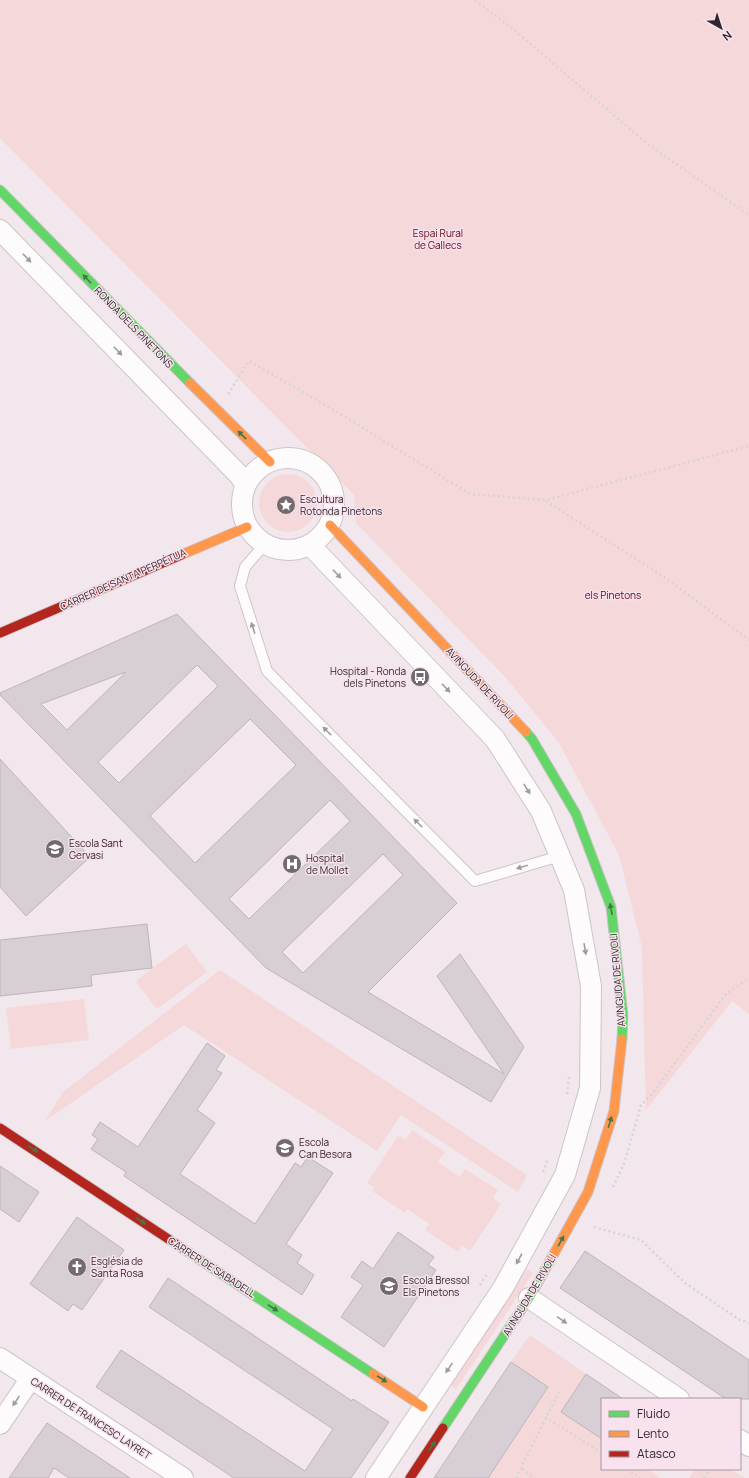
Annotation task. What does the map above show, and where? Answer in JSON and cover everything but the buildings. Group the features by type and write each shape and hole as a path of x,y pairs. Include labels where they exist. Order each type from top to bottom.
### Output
{"street":[{"name":"RONDA DELS PINETONS","path":"0,190 270,462"},
{"path":"0,230 240,475 246,485"},
{"path":"293,458 312,465 322,473 330,484 335,504 330,525 322,536 310,545 299,550 276,549 261,542 247,527 242,513 242,498 246,485 256,471 270,462 293,458"},
{"name":"AVINGUDA DE RIVOLI","path":"330,525 532,739 576,814 611,907 622,1015 620,1064 614,1111 588,1192 529,1298 410,1478"},
{"name":"CARRER DE SANTA PERPÈTUA","path":"0,634 247,527"},
{"path":"310,545 495,738 541,811 574,890 591,986 590,1088 565,1175 503,1288 376,1478"},
{"name":"CARRER DE SABADELL","path":"0,1128 423,1407"},
{"path":"529,1298 678,1398"},
{"name":"CARRER DE FRANCESC LAYRET","path":"0,1358 183,1478"},
{"path":"0,1424 31,1378"}],"lane":[{"path":"265,544 245,567 240,586 267,671 475,881 560,856"}],"path":[{"path":"475,0 649,145 749,215"},
{"path":"227,395 249,361 334,410 470,494 546,500 749,446"},
{"path":"546,500 664,578 749,640"},
{"path":"641,1104 652,1094 725,995 749,978"},
{"path":"566,1097 570,1074"},
{"path":"542,1175 550,1153"},
{"path":"594,1227 641,1240 685,1283 740,1320 749,1323"},
{"path":"476,1290 488,1272"},
{"path":"516,1478 522,1469 545,1416 558,1392"},
{"path":"545,1416 601,1452"},
{"path":"522,1469 535,1478"},
{"path":"628,1470 640,1478"}],"green space":[{"name":"Espai Rural de Gallecs","path":"0,0 749,0 749,1014 732,1001 646,1110 642,948 619,855 559,743 507,679 356,523 354,495 0,138"},
{"path":"288,474 299,476 312,487 315,492 317,503 315,514 304,527 299,530 288,532 277,530 264,519 261,514 259,503 261,492 272,479 277,476"},
{"path":"186,944 207,972 157,1009 136,982 152,968"},
{"path":"220,970 527,1175 518,1192 401,1115 377,1151 184,1025 45,1121 63,1092"},
{"path":"84,999 89,1040 11,1049 6,1008"},
{"path":"412,1130 445,1152 438,1162 460,1177 465,1169 498,1190 493,1198 501,1204 470,1251 462,1245 458,1252 425,1230 429,1224 407,1209 405,1213 372,1191 375,1187 367,1183 398,1136 406,1140"},
{"path":"527,1269 533,1273 456,1389 449,1384"},
{"path":"530,1335 586,1374 561,1412 601,1438 601,1470 649,1470 661,1478 488,1478 548,1387 511,1362"},
{"path":"694,1470 732,1470 744,1478 689,1478"}],"traffic: fast":[{"path":"0,190 190,383"},
{"path":"526,732 532,739 576,814 611,907 623,1015 622,1039"},
{"path":"182,1248 373,1374"},
{"path":"443,1428 529,1298 551,1259"}],"traffic: slow":[{"path":"190,383 270,462"},
{"path":"330,525 526,732"},
{"path":"181,555 247,527"},
{"path":"551,1259 588,1192 614,1111 622,1039"},
{"path":"373,1374 423,1407"}],"traffic: jam":[{"path":"0,633 181,555"},
{"path":"0,1128 182,1248"},
{"path":"410,1478 443,1428"}],"place":[{"name":"Escultura Rotonda Pinetons","path":"286,505"},
{"name":"Hospital - Ronda dels Pinetons","path":"420,677"},
{"name":"Escola Sant Gervasi","path":"55,849"},
{"name":"Hospital de Mollet","path":"292,864"},
{"name":"Escola Can Besora","path":"285,1148"},
{"name":"Església de Santa Rosa","path":"77,1267"},
{"name":"Escola Bressol Els Pinetons","path":"389,1286"}],"park label":[{"name":"els Pinetons","path":"613,595"}]}
